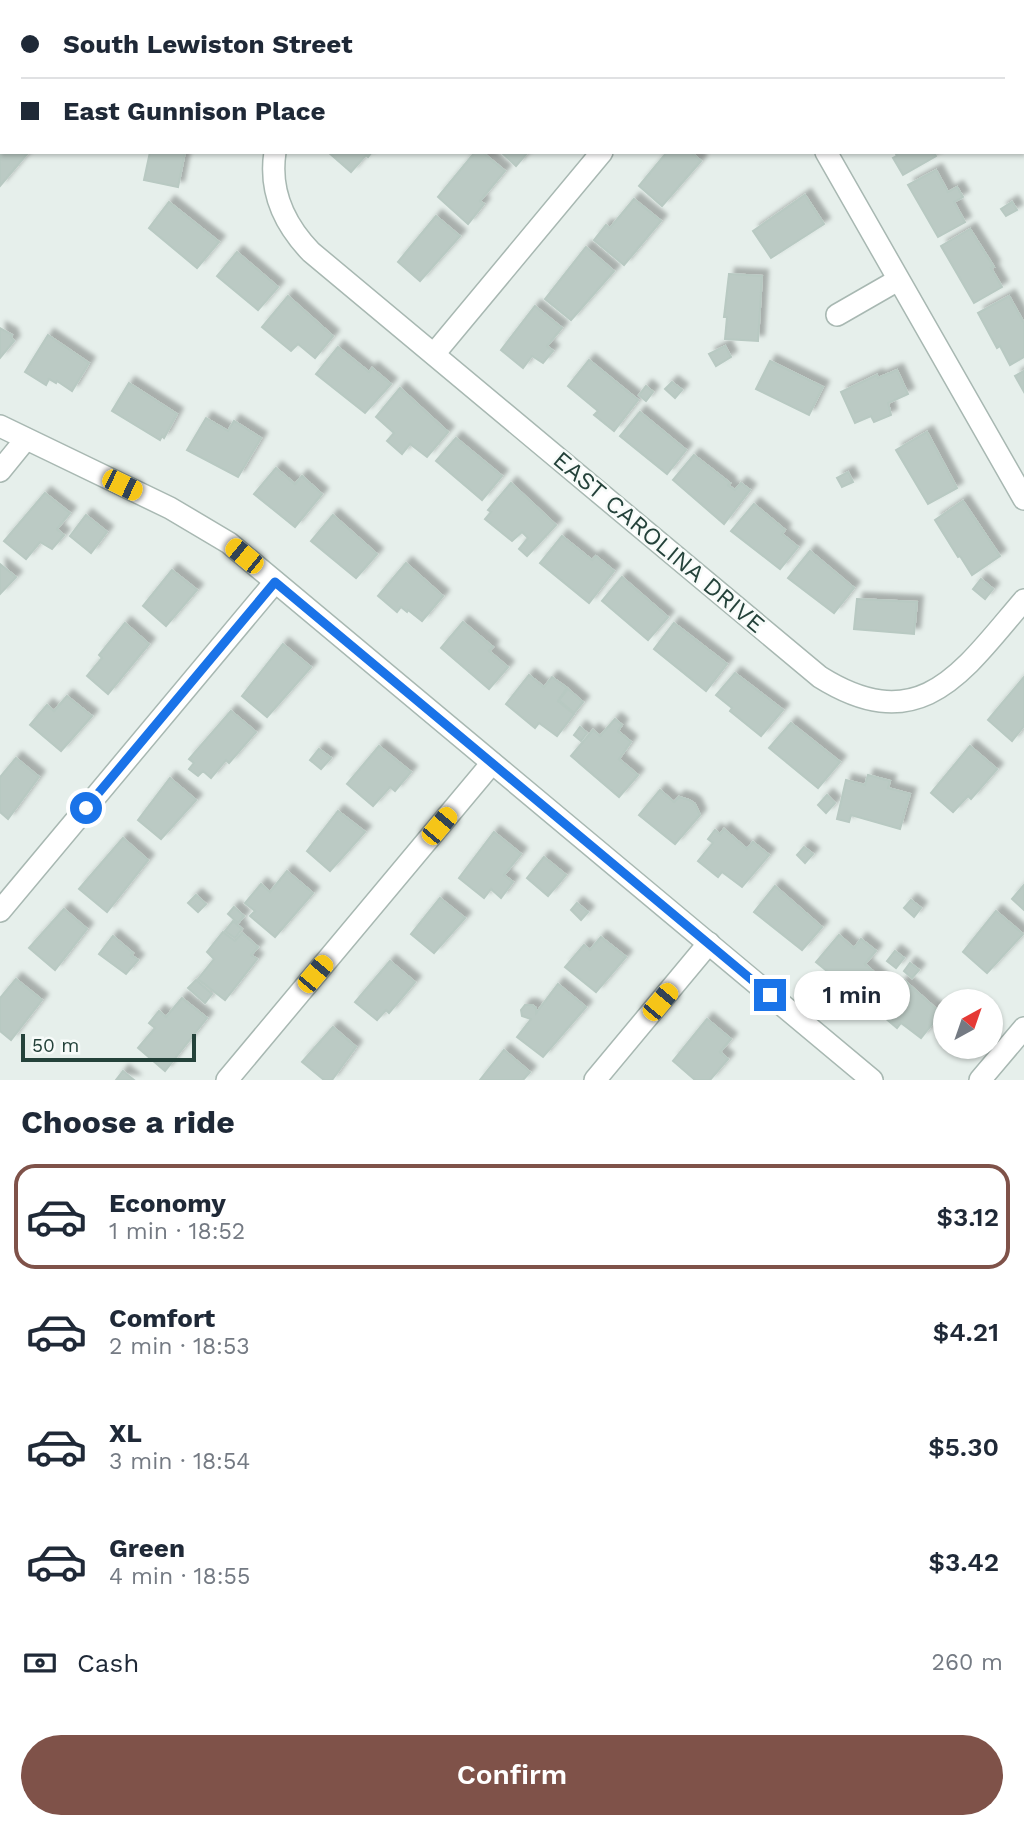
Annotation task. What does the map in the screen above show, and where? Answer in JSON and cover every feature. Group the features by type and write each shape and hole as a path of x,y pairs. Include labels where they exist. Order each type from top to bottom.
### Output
{"street":[{"name":"EAST CAROLINA DRIVE","path":"274,154 266,180 290,227 300,240 820,677 844,692 899,710 945,686 958,676 1024,600"},
{"path":"434,354 600,154"},
{"path":"827,154 1024,499"},
{"path":"837,315 898,280"},
{"path":"0,426 199,523 229,543 872,1080"},
{"path":"0,471 26,439"},
{"path":"0,911 275,582"},
{"path":"227,1080 492,763"},
{"path":"595,1080 709,943"},
{"path":"980,1080 1024,1028"}],"building":[{"path":"0,154 27,154 0,186"},
{"path":"150,154 185,154 178,187 144,180"},
{"path":"330,154 370,154 368,157 366,155 351,172"},
{"path":"473,154 484,154 505,171 480,201 484,204 468,224 438,197"},
{"path":"503,154 526,154 516,166"},
{"path":"665,154 693,154 701,161 662,206 639,186"},
{"path":"896,154 936,156 903,175 893,158"},
{"path":"936,170 948,192 957,187 963,197 954,202 965,222 938,237 908,185"},
{"path":"805,195 824,224 771,258 753,231"},
{"path":"634,199 661,221 624,265 594,240 606,225 610,228"},
{"path":"169,202 219,242 197,268 149,228"},
{"path":"1012,202 1017,210 1006,216 1001,209"},
{"path":"436,216 460,236 420,281 398,262"},
{"path":"970,229 994,267 991,268 1002,287 974,303 941,246"},
{"path":"586,247 614,271 571,320 545,299"},
{"path":"237,252 278,287 258,310 217,276"},
{"path":"729,274 762,276 758,341 725,339 727,317 724,317"},
{"path":"288,296 333,336 315,358 298,344 291,351 262,327"},
{"path":"1009,296 1024,323 1024,357 1010,365 1000,346 997,348 978,313"},
{"path":"535,306 562,328 547,346 553,351 543,363 532,356 523,368 501,350"},
{"path":"0,328 12,335 14,341 0,358"},
{"path":"48,335 89,363 72,391 49,379 46,385 25,372"},
{"path":"725,346 731,357 716,366 709,354"},
{"path":"338,347 369,372 372,368 391,384 365,413 316,374"},
{"path":"589,360 638,400 614,431 594,415 598,411 568,386"},
{"path":"770,361 823,387 809,415 756,389"},
{"path":"897,370 908,394 888,403 891,415 874,422 871,416 855,423 841,392 877,375 878,378"},
{"path":"1024,371 1024,392 1015,376"},
{"path":"672,382 682,390 675,398 665,389"},
{"path":"129,383 177,414 164,438 162,436 160,440 112,411"},
{"path":"646,386 653,392 646,401 639,395"},
{"path":"400,388 448,432 427,457 410,444 402,454 387,441 394,433 376,417"},
{"path":"640,412 686,450 667,474 620,436"},
{"path":"206,418 228,431 234,421 261,438 238,477 187,450"},
{"path":"927,432 957,488 928,504 896,450"},
{"path":"456,438 502,476 482,500 436,461"},
{"path":"694,455 735,490 741,483 750,490 724,524 673,480"},
{"path":"276,468 295,484 302,476 322,494 295,527 254,494"},
{"path":"848,472 853,482 842,487 837,478"},
{"path":"511,483 556,525 527,556 519,549 528,538 522,532 512,541 485,519 491,512 488,510"},
{"path":"45,493 70,513 57,529 64,535 52,549 40,542 26,559 4,541"},
{"path":"963,501 1000,556 972,575 935,520"},
{"path":"754,504 785,530 782,534 798,547 780,569 731,531"},
{"path":"86,515 107,532 91,553 70,536"},
{"path":"333,515 377,554 356,578 311,541"},
{"path":"562,536 592,560 596,556 614,571 589,603 540,563"},
{"path":"810,551 854,588 834,613 788,578"},
{"path":"406,563 443,596 422,621 401,607 397,612 378,596"},
{"path":"0,564 16,577 0,594"},
{"path":"172,570 197,590 166,626 143,606"},
{"path":"622,577 668,617 648,640 602,601"},
{"path":"981,579 993,589 985,599 973,589"},
{"path":"857,599 917,602 914,634 854,629"},
{"path":"463,622 493,647 489,651 508,667 489,689 441,648"},
{"path":"125,623 149,644 108,694 87,676 102,658 99,655"},
{"path":"674,623 727,664 706,691 654,649"},
{"path":"283,644 311,667 267,717 242,696"},
{"path":"735,673 783,710 761,736 730,711 732,708 716,695"},
{"path":"529,675 544,687 552,677 567,688 558,701 574,714 557,736 539,723 535,728 506,704"},
{"path":"1024,677 1024,726 1012,741 988,720"},
{"path":"568,689 583,702 574,713 559,700"},
{"path":"67,696 92,716 61,751 30,725 47,705 54,711"},
{"path":"231,711 256,732 229,763 226,760 211,778 203,771 198,776 189,769 194,763 189,759"},
{"path":"615,719 622,725 618,731 631,742 619,759 638,775 619,797 571,756 593,730 600,736"},
{"path":"791,723 840,762 818,788 769,748"},
{"path":"580,727 587,733 581,741 574,735"},
{"path":"379,746 411,772 395,791 390,787 373,806 347,784"},
{"path":"970,746 997,769 971,799 968,796 953,812 931,793"},
{"path":"319,749 331,758 321,769 310,760"},
{"path":"16,758 39,777 8,819 0,812 0,777"},
{"path":"868,775 890,781 888,788 910,794 900,829 851,815 849,822 837,819 846,780 865,785"},
{"path":"170,778 196,800 161,839 138,820"},
{"path":"660,790 674,802 679,797 689,800 695,804 700,815 675,844 639,815"},
{"path":"827,795 835,803 826,813 818,805"},
{"path":"338,811 365,832 330,871 307,851"},
{"path":"724,829 747,849 753,842 769,855 742,887 722,872 718,877 698,861 713,843 708,839 715,830 720,834"},
{"path":"494,832 521,854 504,875 513,882 501,898 491,889 484,898 459,878"},
{"path":"123,838 148,860 107,912 79,889"},
{"path":"804,847 813,854 805,863 797,855"},
{"path":"544,857 566,875 548,896 527,878"},
{"path":"287,871 313,893 275,937 250,916 255,911 245,903 261,884 270,892"},
{"path":"1024,885 1024,910 1012,899"},
{"path":"775,886 822,927 802,950 754,912"},
{"path":"196,895 206,904 198,912 188,903"},
{"path":"440,898 465,918 434,953 411,934"},
{"path":"911,900 921,908 914,917 904,908"},
{"path":"577,903 588,912 581,920 571,910"},
{"path":"234,907 244,916 238,923 228,914"},
{"path":"64,909 87,929 55,970 29,948"},
{"path":"996,911 1023,934 987,973 963,952"},
{"path":"233,921 242,929 235,938 225,931"},
{"path":"223,932 235,941 242,933 258,947 251,955 257,959 225,1000 198,979 214,959 207,952"},
{"path":"839,935 854,948 861,939 876,951 865,964 883,980 865,1002 816,962"},
{"path":"113,936 138,960 126,974 99,954"},
{"path":"601,937 626,957 596,992 565,967 584,945 590,950"},
{"path":"895,951 904,958 896,968 887,961"},
{"path":"390,961 415,982 389,1013 386,1010 377,1020 355,1002"},
{"path":"910,963 919,970 912,978 904,971"},
{"path":"16,979 42,1000 11,1040 0,1031 0,998"},
{"path":"196,980 212,994 205,1003 188,988"},
{"path":"904,980 933,1006 933,1023 921,1038 901,1023 897,1028 878,1012"},
{"path":"558,984 586,1007 543,1057 517,1037 531,1019 522,1016 521,1010 525,1005 532,1005 536,1008 536,1013"},
{"path":"182,998 207,1018 165,1071 138,1048 155,1028 149,1023 159,1011 166,1017"},
{"path":"707,1019 731,1039 720,1052 728,1059 710,1080 695,1080 673,1061"},
{"path":"333,1027 356,1047 332,1080 324,1080 302,1062"},
{"path":"504,1050 530,1072 523,1080 480,1080"},
{"path":"123,1071 134,1080 116,1080"}],"route":[{"path":"86,808 275,582 770,995"}]}
